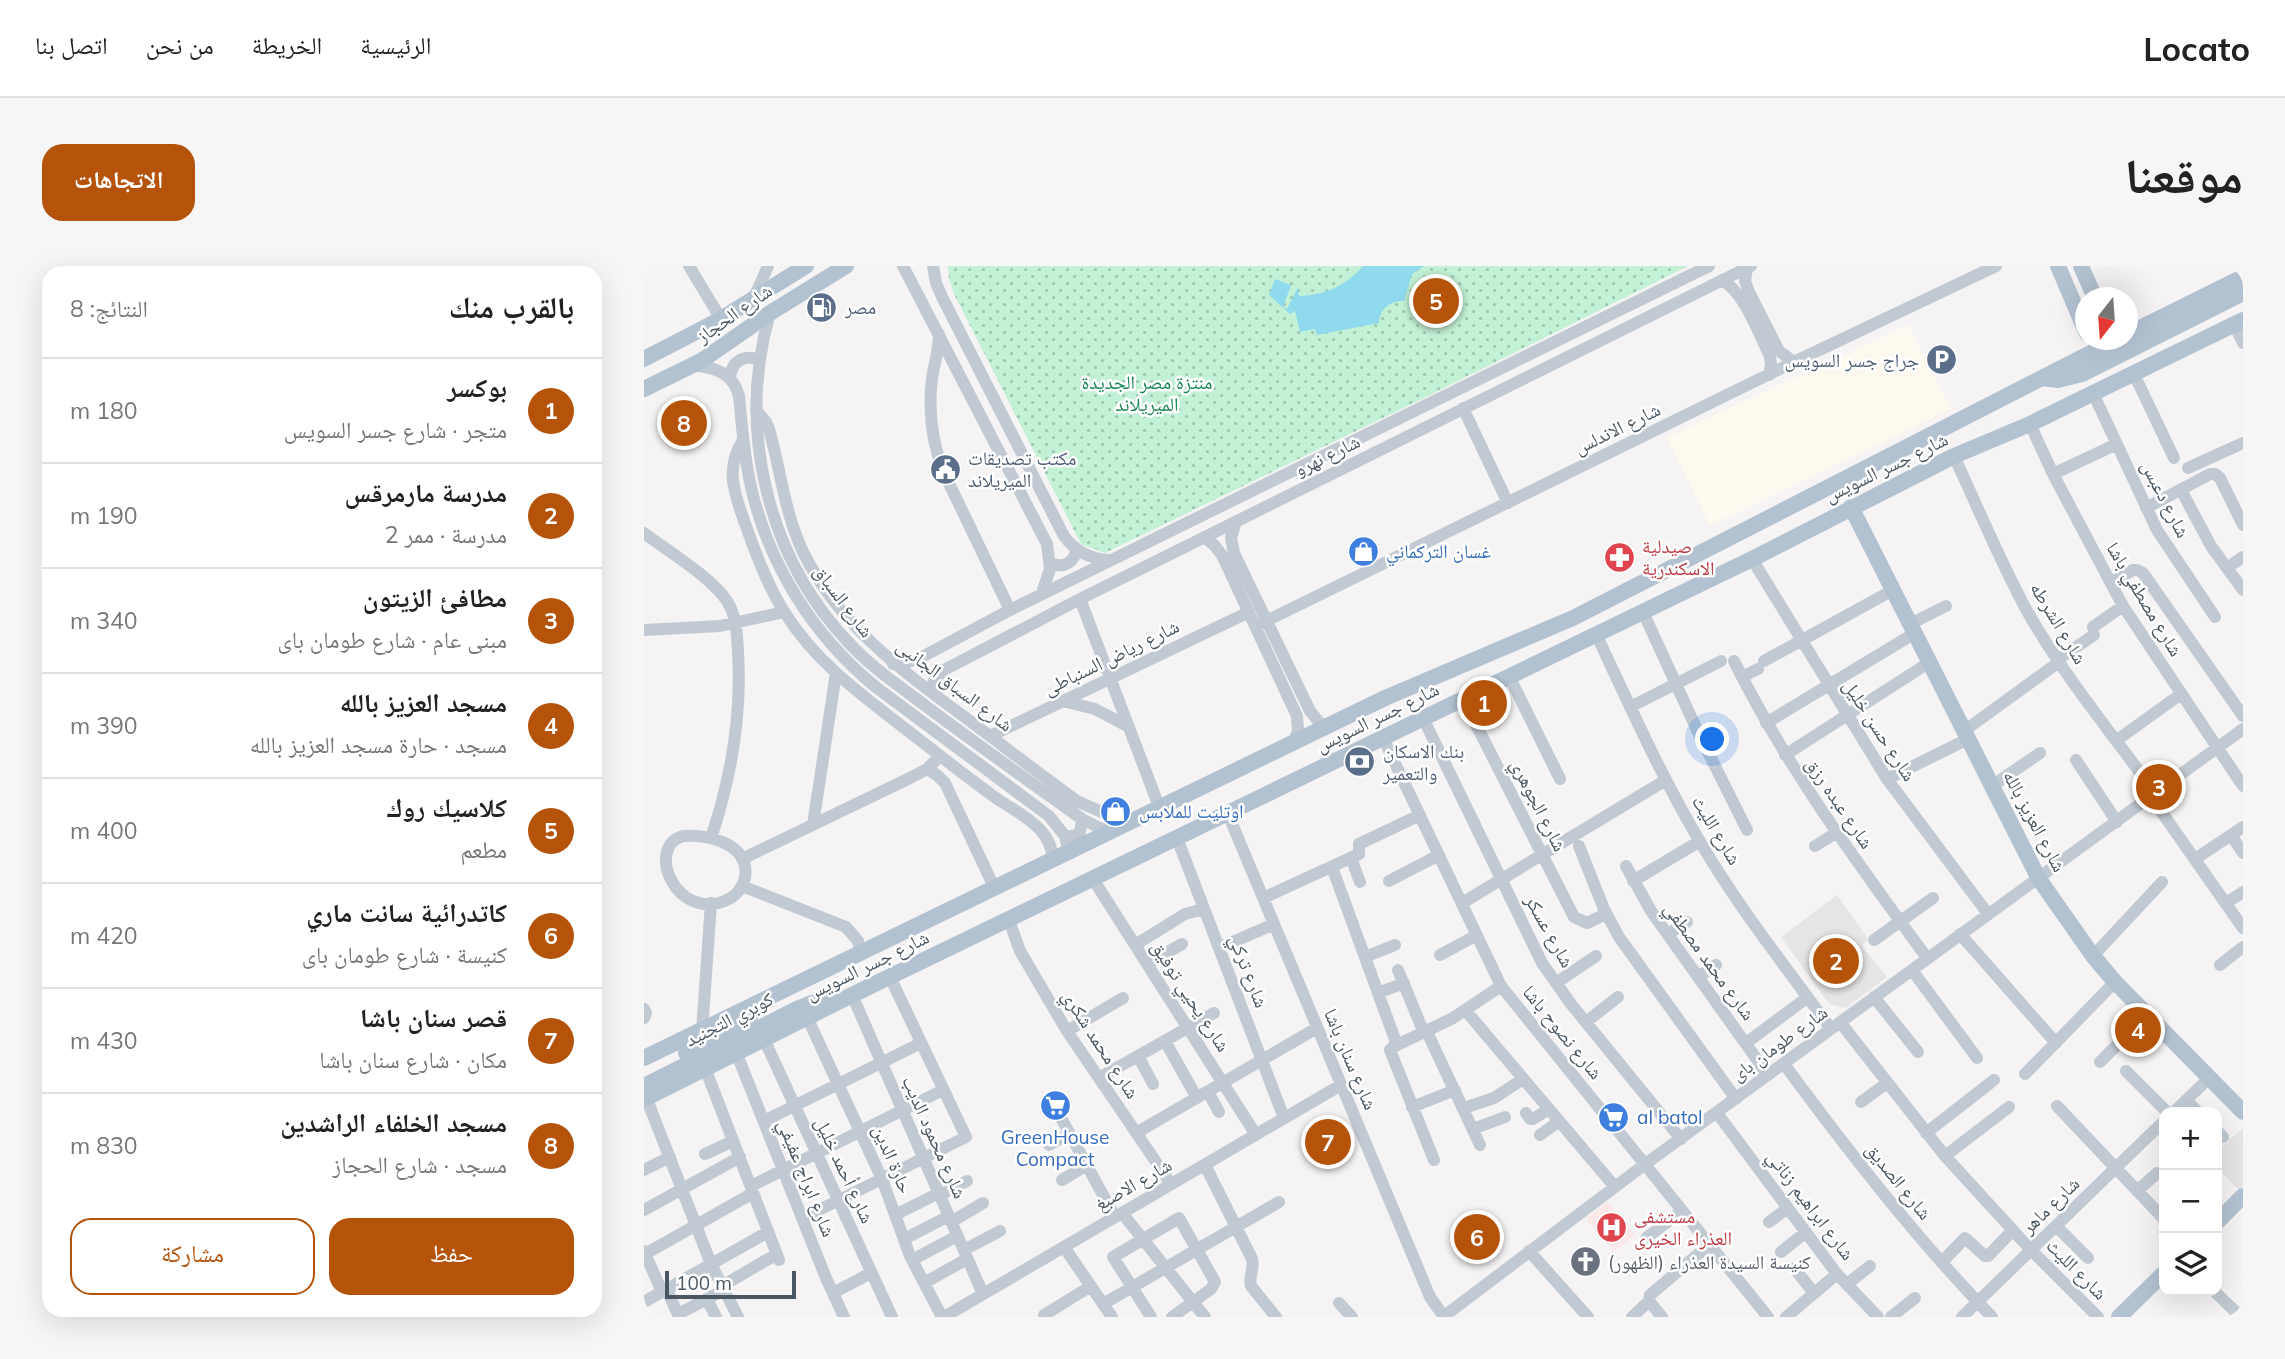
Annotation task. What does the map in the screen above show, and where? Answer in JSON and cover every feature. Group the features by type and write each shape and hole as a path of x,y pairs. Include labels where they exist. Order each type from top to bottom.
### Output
{"main road":[{"name":"شارع الحجاز","path":"645,358 721,319 806,266"},
{"name":"شارع الحجاز","path":"644,390 694,365 846,266"},
{"path":"2058,266 2075,307"},
{"path":"2081,266 2090,287"},
{"path":"2138,329 2243,277"},
{"path":"2040,378 2059,380 2082,374 2243,293"},
{"path":"2069,405 2074,394 2087,382 2243,302"},
{"name":"شارع جسر السويس","path":"645,1094 705,1068 1752,559 1851,507 2030,424 2239,322"},
{"path":"2081,357 2082,350"},
{"name":"شارع جسر السويس","path":"644,1058 1069,854 1385,698 1573,618 2095,350"},
{"name":"شارع العزيز بالله","path":"1851,507 2039,879 2093,956 2115,982 2243,1112"},
{"name":"كوبري التجنيد","path":"644,1074 799,994 822,973"},
{"name":"كوبري التجنيد","path":"645,1094 797,1009 812,1003 836,1002"},
{"path":"2222,1217 2243,1196"},
{"path":"2128,1314 2159,1279"}],"street":[{"path":"689,266 721,319"},
{"path":"753,299 768,266"},
{"path":"933,266 939,290 953,320 1060,530 1077,550 1090,557 1110,560"},
{"name":"شارع الاندلس","path":"1261,624 1769,374 1996,266"},
{"path":"906,267 1045,538 1051,563 1048,582 1042,593"},
{"path":"1749,267 1745,281 1749,292 1779,351 1794,362"},
{"name":"شارع نهرو","path":"930,691 935,679 944,670 1080,599 1749,267"},
{"path":"1703,269 1697,282 1705,289"},
{"name":"شارع نهرو","path":"893,664 915,660 1042,593 1703,269"},
{"path":"1722,281 1737,292 1770,356 1769,374"},
{"name":"شارع السباق","path":"770,313 760,359 756,410 760,458 776,526 804,582 837,640 877,688 1049,816 1065,836 1069,854"},
{"path":"2239,322 2243,343"},
{"path":"939,334 930,402 937,452 944,473 1010,610"},
{"path":"694,365 719,370 730,377 733,367 740,360 750,357 760,359"},
{"path":"2134,374 2174,458"},
{"name":"شارع السباق","path":"730,377 739,396 743,440 757,510 768,542 788,584 807,613 837,640 935,713 1050,788 1082,819 1110,833"},
{"name":"شارع دعبس","path":"2093,393 2168,549 2215,617"},
{"path":"1464,408 1508,503"},
{"name":"شارع السباق الجانبى","path":"756,410 769,429 787,509 803,551 831,596 854,626 893,664 990,736 1050,788 1091,808 1121,818 1137,820"},
{"name":"شارع مصطفي باشا","path":"2030,424 2053,474 2123,606 2243,786"},
{"path":"743,440 734,456 733,482 752,543 784,611 818,656 836,673 940,756 1045,834 1052,849 1052,862"},
{"path":"2188,468 2243,443"},
{"path":"2053,474 2117,444"},
{"name":"شارع الشرطه","path":"1954,457 2006,571 2058,661 2117,740 2243,928"},
{"path":"2146,508 2210,474 2217,475 2243,525"},
{"path":"2181,490 2211,546 2243,590"},
{"path":"1233,499 1242,506 1240,519 1231,535 1233,549 1297,716 1298,731 1293,744"},
{"path":"1179,526 1179,537 1186,546"},
{"path":"644,533 715,586 730,606 736,623 739,684 736,728 728,779 711,838"},
{"path":"1204,537 1221,552 1249,612 1261,624 1311,714 1319,722 1329,726"},
{"path":"1051,563 1058,566 1070,563 1077,550"},
{"name":"شارع حسن خليل","path":"1752,559 1887,779 1989,914"},
{"path":"2111,583 2133,570 2143,573 2243,716"},
{"path":"774,592 788,584"},
{"path":"1742,677 1835,615 1893,590"},
{"path":"1080,599 1160,809"},
{"path":"1766,723 1828,686 1946,606"},
{"path":"1887,779 1966,735 2123,606"},
{"path":"644,630 715,627 784,611"},
{"name":"شارع رياض السنباطى","path":"990,736 1249,612"},
{"path":"1643,612 1675,684 1747,830"},
{"path":"818,656 854,626"},
{"name":"شارع الليث","path":"1596,634 1666,780 1700,841 1734,895 1808,997 1887,1083 1945,1156 2031,1250 2098,1317"},
{"path":"932,651 934,663 944,670"},
{"name":"شارع عبده رزق","path":"1675,684 1728,661 1742,677 1785,755 1836,833 1927,958"},
{"path":"1785,755 1930,662"},
{"path":"813,825 836,673"},
{"path":"1510,676 1560,779"},
{"path":"1630,706 1675,684"},
{"path":"2117,740 2181,694"},
{"name":"شارع الجوهري","path":"1463,699 1574,917 1587,923 1606,914"},
{"path":"1062,701 1095,709 1129,727"},
{"path":"935,713 944,702"},
{"name":"شارع عسكر","path":"1423,718 1528,938 1556,984 1681,1139"},
{"name":"شارع طومان باى","path":"1443,1317 1615,1186 2243,729"},
{"name":"شارع نصوح باشا","path":"1382,738 1501,986 1768,1317"},
{"path":"1992,786 2040,753"},
{"path":"742,859 927,769 940,756"},
{"path":"2076,760 2117,822"},
{"path":"927,769 943,780 995,889"},
{"path":"954,801 961,788 976,783 991,772"},
{"path":"1462,903 1666,780"},
{"name":"شارع سنان باشا","path":"1228,814 1430,1297 1443,1317"},
{"path":"1263,898 1351,858 1360,853 1359,844 1420,816"},
{"path":"1065,836 1078,834 1082,829 1082,819"},
{"path":"2195,859 2243,827"},
{"path":"1815,846 1836,833"},
{"path":"653,856 661,843 671,838 689,835 711,838 733,848 742,859 745,870 742,886 730,898 711,903 690,901 677,896 657,882"},
{"path":"2231,835 2243,853"},
{"name":"شارع تركي","path":"1177,838 1284,1118"},
{"path":"1633,881 1700,841"},
{"path":"1579,846 1606,914 1624,944 1736,1099"},
{"path":"1389,881 1439,855"},
{"path":"1351,858 1360,882"},
{"name":"شارع محمد مصطفي","path":"1626,866 1668,934 1768,1075"},
{"path":"1332,867 1378,993 1412,1107 1434,1160"},
{"name":"شارع يحيي توفيق","path":"1093,879 1256,1135"},
{"path":"2093,956 2162,882"},
{"path":"742,886 846,927 858,941 861,954"},
{"path":"2226,903 2243,892"},
{"path":"1874,940 1933,898"},
{"path":"702,1031 711,903"},
{"path":"1135,945 1185,914 1204,909"},
{"name":"شارع محمد شكري","path":"1009,920 1020,951 1067,1031 1171,1184"},
{"path":"1668,934 1687,922"},
{"path":"1219,948 1274,925"},
{"path":"1961,934 2056,1043"},
{"path":"1440,955 1477,935"},
{"path":"1147,964 1182,944"},
{"path":"1365,957 1395,945"},
{"path":"2220,965 2243,947"},
{"path":"1556,984 1596,956"},
{"path":"1699,977 1716,965"},
{"path":"1398,970 1480,1145"},
{"path":"1912,970 1977,1058"},
{"path":"803,1218 965,1139 966,1135 890,976"},
{"path":"2025,1074 2115,982"},
{"path":"1378,993 1404,983"},
{"path":"1394,1050 1465,1011 1501,986"},
{"name":"شارع محمود الديب","path":"852,995 983,1294"},
{"path":"1586,1022 1618,997"},
{"path":"1746,1043 1808,997"},
{"path":"1874,997 1918,1052"},
{"path":"1067,1031 1123,998"},
{"path":"644,1009 644,1018"},
{"path":"1465,1011 1496,1052 1523,1079 1529,1093 1549,1109 1615,1186"},
{"path":"1099,1078 1214,1013"},
{"path":"2100,1062 2147,1015"},
{"name":"حارة الدين","path":"807,1017 882,1179 912,1260 943,1317"},
{"path":"1136,1133 1317,1028"},
{"name":"شارع أحمد خليل","path":"764,1039 892,1317"},
{"path":"1165,1041 1202,1095 1219,1112"},
{"path":"764,1121 921,1043"},
{"name":"شارع ابراج عفيفي","path":"736,1052 844,1317"},
{"path":"1138,1056 1153,1084"},
{"name":"شارع الصديق","path":"1784,1064 1870,1178 1992,1317"},
{"path":"705,1068 740,1157 752,1189 768,1232 778,1257 678,1316 645,1253 696,1225 752,1189 783,1169 943,1090"},
{"path":"2126,1071 2162,1107"},
{"path":"2179,1107 2209,1078"},
{"path":"1464,1108 1494,1098 1523,1079"},
{"path":"1926,1133 1994,1080"},
{"path":"1861,1102 1887,1083"},
{"name":"شارع الاصبغ","path":"943,1317 962,1313 983,1294 1341,1085"},
{"path":"1412,1107 1455,1090"},
{"path":"645,1094 711,1264 738,1317"},
{"path":"2186,1100 2193,1107"},
{"path":"2057,1106 2159,1214"},
{"path":"1945,1156 2009,1107"},
{"path":"1526,1113 1533,1119 1549,1109"},
{"name":"شارع ابراهيم زناتي","path":"1717,1113 1837,1274 1878,1317"},
{"path":"1060,1116 1119,1215 1143,1238 1205,1317"},
{"path":"1473,1129 1505,1117"},
{"path":"1540,1135 1559,1121"},
{"name":"شارع ماهر","path":"1962,1317 2159,1130"},
{"path":"1049,1145 1070,1134"},
{"path":"705,1154 733,1142"},
{"path":"644,1170 670,1157"},
{"path":"644,1210 740,1157"},
{"path":"1062,1180 1087,1165"},
{"path":"1205,1165 1254,1264 1251,1286 1276,1317"},
{"path":"2137,1191 2157,1173"},
{"path":"895,1215 967,1181"},
{"path":"1103,1304 1197,1247 1279,1202"},
{"path":"904,1239 983,1203"},
{"path":"1769,1222 1788,1208"},
{"path":"1646,1238 1682,1211"},
{"path":"1151,1317 1114,1256 1180,1219 1215,1282 1211,1289 1172,1317"},
{"path":"2056,1226 2088,1258"},
{"path":"1942,1262 1965,1238 1988,1256 2013,1230"},
{"path":"924,1283 1000,1231"},
{"path":"644,1302 768,1232"},
{"path":"1781,1252 1806,1232"},
{"path":"912,1260 957,1236"},
{"path":"1632,1317 1709,1244"},
{"path":"1064,1247 1112,1317"},
{"path":"1529,1251 1588,1317"},
{"path":"1847,1284 1870,1266"},
{"path":"1794,1268 1814,1293"},
{"path":"833,1293 871,1273"},
{"path":"1786,1317 1837,1274"},
{"path":"1044,1315 1091,1286"},
{"path":"2219,1296 2237,1316"},
{"path":"1650,1298 1662,1317"},
{"path":"1891,1317 1915,1298"},
{"path":"707,1299 716,1317"},
{"path":"1339,1303 1352,1317"}],"shaded area":[{"path":"1908,325 1951,409 1710,526 1667,437"},
{"path":"1837,895 1868,939 1862,946 1887,977 1846,1008 1829,1004 1781,937"},
{"path":"2243,1128 2243,1186 2239,1190 2222,1173 2222,1147"},
{"name":"مستشفى العذراء الخيرى","path":"1608,1202 1635,1235 1614,1251 1586,1219"}],"green space":[{"name":"منتزة مصر الجديدة الميريلاند","path":"948,266 1688,266 1105,553 1081,544 954,294"}],"water":[{"path":"1363,266 1424,266 1412,274 1404,301 1387,306 1381,313 1379,323 1317,335 1315,329 1300,332 1295,311 1290,314 1269,295 1275,279 1291,285 1283,307 1287,309 1298,287 1299,296 1318,294 1342,284"}],"place":[{"name":"كلاسيك روك","path":"1436,301"},
{"name":"مصر","path":"822,307"},
{"name":"جراج جسر السويس","path":"1942,360"},
{"name":"مسجد الخلفاء الراشدين","path":"684,423"},
{"name":"مكتب تصديقات الميريلاند","path":"945,469"},
{"name":"غسان التركماني","path":"1363,551"},
{"name":"صيدلية الاسكندرية","path":"1619,557"},
{"name":"بوكسر","path":"1484,703"},
{"name":"بنك الاسكان والتعمير","path":"1360,762"},
{"name":"مطافئ الزيتون","path":"2159,787"},
{"name":"اوتليت للملابس","path":"1116,811"},
{"name":"مدرسة مارمرقس","path":"1836,961"},
{"name":"مسجد العزيز بالله","path":"2138,1030"},
{"name":"GreenHouse Compact","path":"1055,1106"},
{"name":"al batol","path":"1614,1117"},
{"name":"قصر سنان باشا","path":"1328,1142"},
{"name":"مستشفى العذراء الخيرى","path":"1611,1227"},
{"name":"كاتدرائية سانت ماري","path":"1477,1237"},
{"name":"كنيسة السيدة العذراء (الظهور)","path":"1585,1262"}]}
